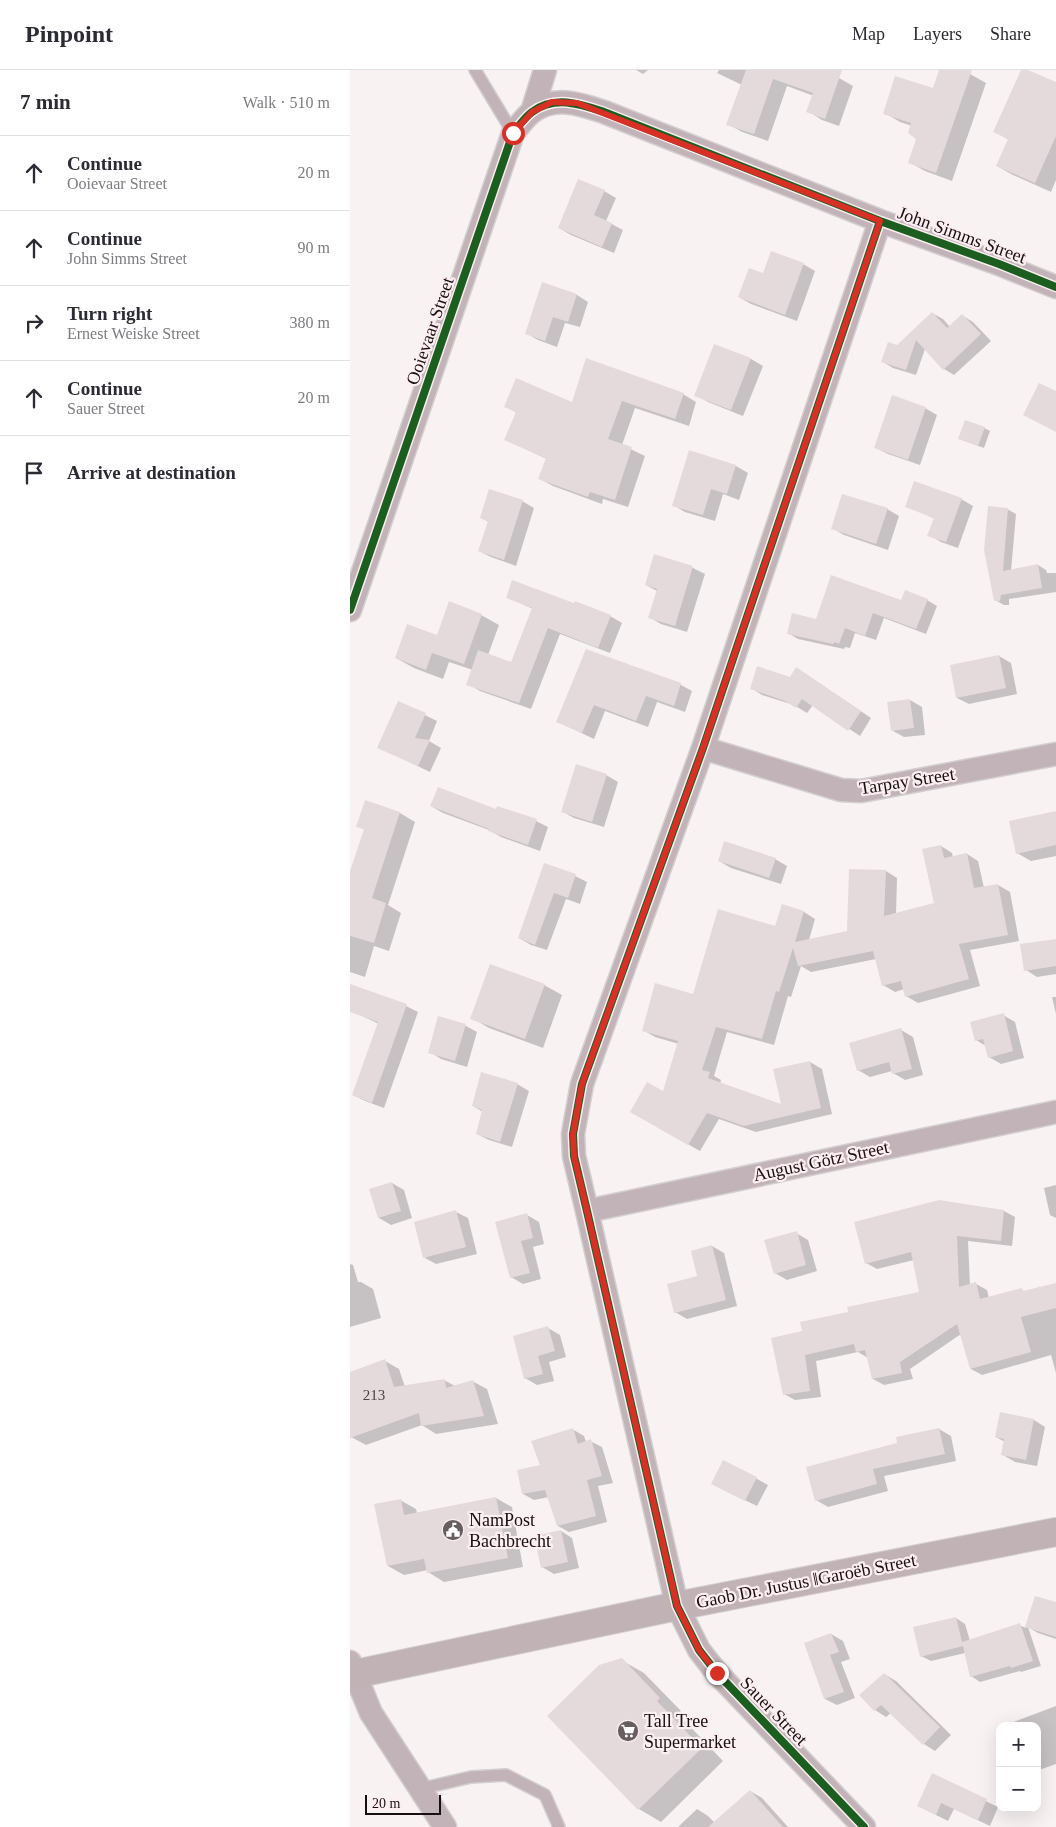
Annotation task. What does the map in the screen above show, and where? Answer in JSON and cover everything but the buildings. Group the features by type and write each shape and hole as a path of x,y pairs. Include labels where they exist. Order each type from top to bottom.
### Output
{"street":[{"path":"532,112 545,70"},
{"name":"Ooievaar Street","path":"350,610 513,133 532,112 552,102 577,103"},
{"name":"John Simms Street","path":"577,103 880,221 999,264 1056,287"},
{"name":"Sauer Street","path":"864,1827 717,1673 699,1650 677,1606 574,1156 573,1134 582,1084 703,748 880,221"},
{"name":"Tarpay Street","path":"703,748 841,790 862,791 1056,754"},
{"name":"August Götz Street","path":"587,1211 1056,1112"},
{"name":"Gaob Dr. Justus ǁGaroëb Street","path":"351,1670 1056,1532"},
{"path":"351,1670 370,1713 445,1827"}],"lane":[{"path":"475,70 513,133"},
{"path":"420,1789 471,1777 506,1775 545,1795 559,1827"}],"cycle path":[{"path":"350,610 513,133 527,116 541,107 559,102 577,104 604,112 880,221 999,264 1056,287"},
{"path":"864,1827 717,1673 699,1650 677,1606 574,1156 573,1134 582,1084 703,748 880,221"}],"place":[{"name":"NamPost Bachbrecht","path":"453,1530"},
{"name":"Tall Tree Supermarket","path":"628,1731"}],"route":[{"path":"513,133 532,112 552,102 577,103 880,221 703,748 582,1084 573,1134 574,1156 677,1606 699,1650 717,1673"}]}
